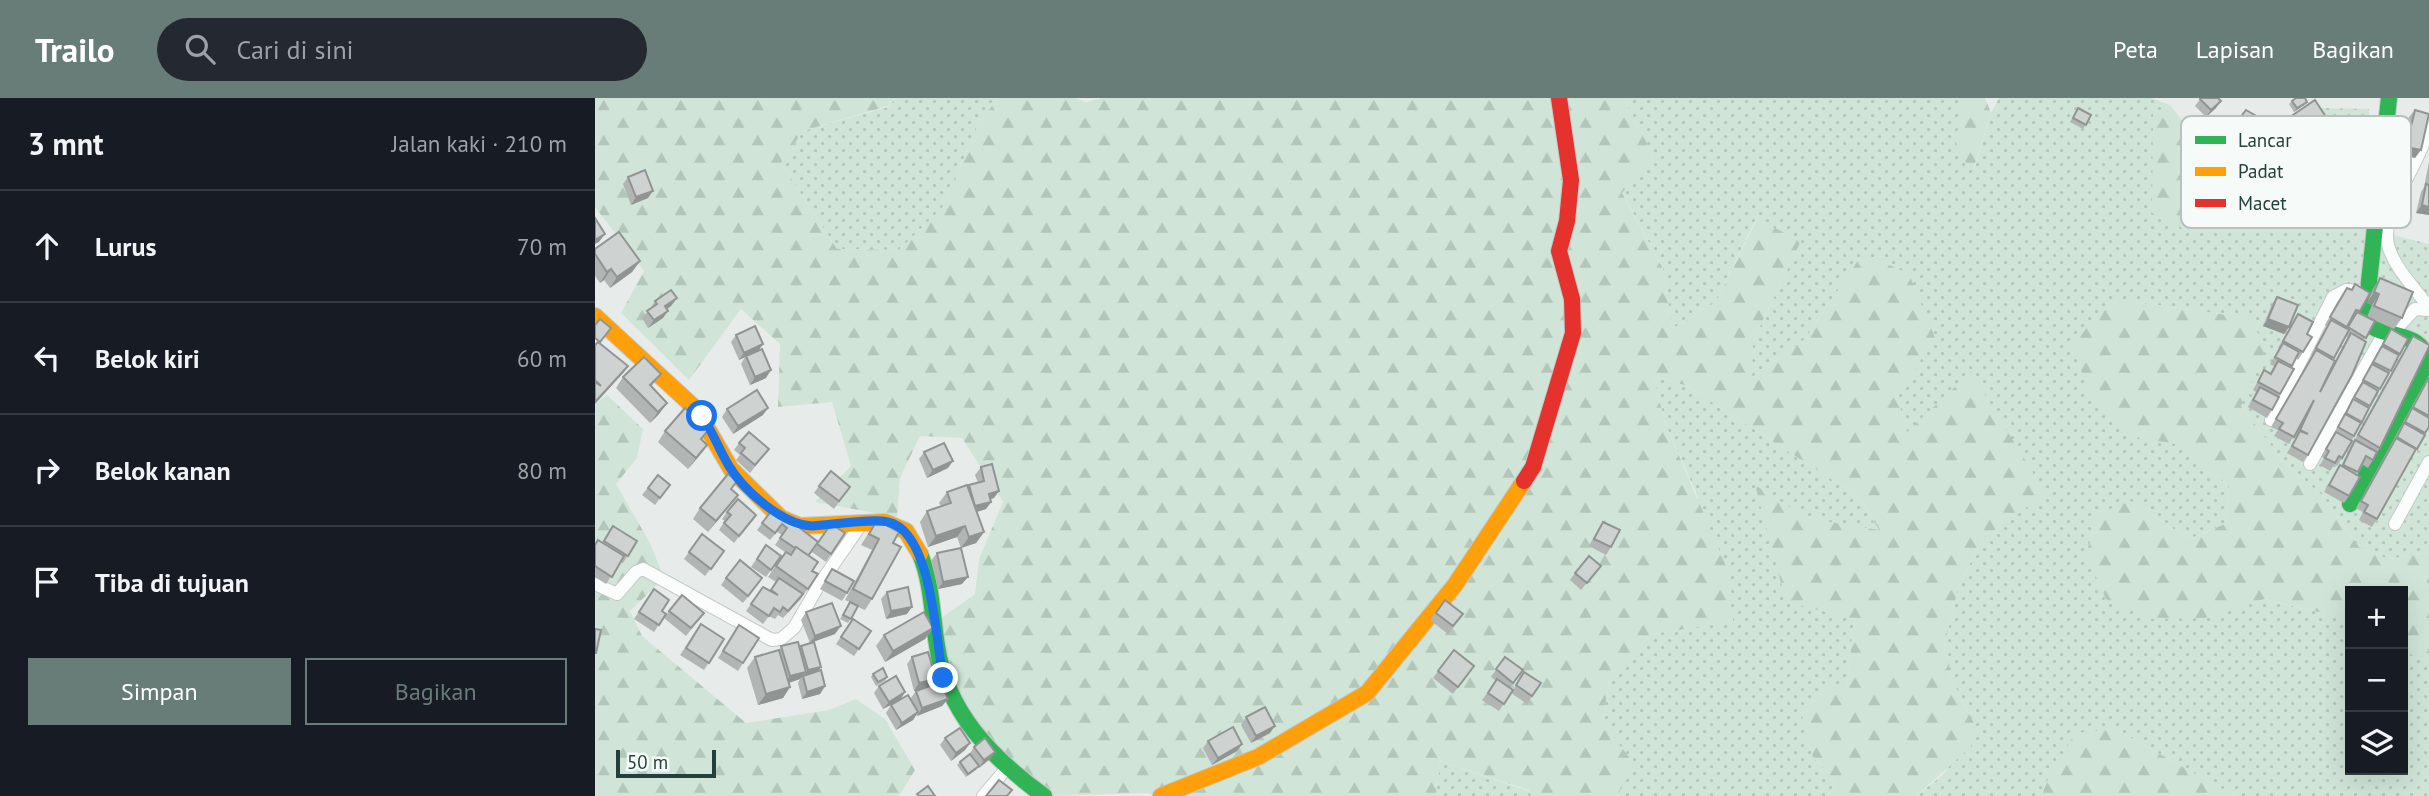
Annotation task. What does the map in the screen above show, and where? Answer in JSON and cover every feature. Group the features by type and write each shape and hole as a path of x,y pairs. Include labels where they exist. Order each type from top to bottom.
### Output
{"street":[{"path":"1161,796 1258,757 1367,693 1455,585 1533,467 1573,333 1572,299 1559,251 1567,220 1571,180 1559,98"},
{"path":"2387,116 2389,98"},
{"path":"2411,176 2425,146 2429,128"},
{"path":"2350,504 2373,457 2427,371 2429,359 2427,346 2409,337 2383,335 2361,318 2368,292 2375,228"},
{"path":"2388,228 2388,244 2396,262 2429,309"},
{"path":"2271,420 2333,297 2346,290 2368,292"},
{"path":"2310,464 2332,438 2383,335 2399,326 2415,309 2429,309"},
{"path":"595,316 696,409 731,469 781,518 800,526 888,522 906,531 915,541 932,608 943,678 953,700 972,728 1007,768 1044,796"},
{"path":"2395,524 2429,462"},
{"path":"595,584 617,594 636,572 643,569 772,640 781,639 794,628 819,584 862,523"},
{"path":"983,796 1007,768"}],"green space":[{"path":"595,98 896,98 888,106 803,131 781,163 837,249 899,250 942,208 978,125 998,98 1075,98 1086,102 1103,98 1623,98 1653,155 1622,193 1663,269 1672,329 1716,302 1757,219 1801,241 1753,341 1752,377 1805,339 1863,253 1909,274 1935,338 1897,397 1907,432 1971,372 2046,494 1984,537 1959,585 1946,638 1951,679 1974,723 1971,747 1916,796 1830,796 1835,780 1813,757 1801,712 1823,687 1847,687 1854,619 1786,602 1755,485 1806,518 1879,530 1859,497 1687,386 1653,375 1665,423 1727,568 1733,622 1651,634 1611,674 1602,722 1632,761 1618,796 1532,796 1528,790 1440,761 1436,796 1153,796 1149,793 1049,796 994,754 950,693 937,621 975,594 979,559 1003,502 962,438 920,436 900,478 897,517 815,502 851,466 832,402 778,407 780,344 741,309 689,380 621,313 644,271 595,207"},
{"path":"896,98 998,98 978,125 942,208 899,250 837,249 781,163 803,131 888,107"},
{"path":"1623,98 1964,98 1955,149 1974,169 1991,113 1999,98 2151,98 2170,105 2153,114 2181,137 2181,228 2373,228 2429,244 2429,553 2388,559 2359,547 2322,495 2286,465 2241,406 2249,382 2248,318 2150,304 2108,302 2129,435 2182,445 2229,486 2225,524 2189,539 2131,501 2205,618 2263,599 2327,614 2345,623 2345,775 2408,775 2408,652 2429,663 2429,796 2235,796 2115,729 2046,783 2042,796 1916,796 1944,774 1974,723 1951,679 1946,638 1959,585 1984,537 2045,493 1907,433 1897,397 1935,337 1863,253 1805,339 1751,378 1753,341 1801,241 1756,219 1716,302 1672,329 1663,269 1622,192 1653,155"},
{"path":"1964,98 1985,98 1991,113 1973,170 1954,149"},
{"path":"2170,105 2181,119 2181,228 2152,213 2153,114"},
{"path":"2318,108 2369,109 2369,116 2317,116"},
{"path":"2182,228 2247,228 2246,229"},
{"path":"2108,302 2150,304 2248,318 2267,347 2241,406 2286,465 2322,495 2359,547 2388,559 2429,553 2429,663 2408,652 2408,586 2345,586 2345,623 2327,614 2264,599 2205,618 2151,619 2106,599 2086,555 2097,514 2131,501 2189,539 2225,524 2229,486 2182,445 2129,436 2089,392 2072,346"},
{"path":"1653,375 1687,386 1859,497 1879,531 1806,518 1756,486 1854,619 1847,687 1813,757 1835,780 1830,796 1618,796 1631,761 1602,722 1611,674 1651,634 1733,621 1697,495 1665,423"},
{"path":"607,395 643,429 637,458 616,484 650,543 664,578 630,611 642,636 746,723 829,710 856,699 885,719 915,770 899,796 595,796 595,404"},
{"path":"2115,729 2235,796 2042,796 2046,783 2075,733"},
{"path":"1440,761 1528,791 1532,796 1436,796"}],"building":[{"path":"2201,98 2218,98 2221,101 2211,110"},
{"path":"2305,98 2307,102 2297,108 2292,101"},
{"path":"2315,100 2325,116 2291,116"},
{"path":"2078,108 2091,115 2086,125 2073,118"},
{"path":"2246,110 2256,116 2241,116"},
{"path":"2415,110 2429,114 2421,150 2411,148 2411,126"},
{"path":"645,170 653,191 636,197 628,177"},
{"path":"2426,184 2429,185 2429,207 2422,205"},
{"path":"595,218 605,234 595,240"},
{"path":"619,232 640,261 617,277 611,269 607,272 595,254 595,249"},
{"path":"2380,278 2413,292 2402,318 2374,306 2379,294 2374,292"},
{"path":"2355,284 2370,293 2347,327 2330,317 2347,288 2352,290"},
{"path":"671,290 677,298 665,306 668,311 654,320 647,311 657,304 655,301"},
{"path":"2277,297 2298,305 2289,327 2268,319"},
{"path":"2357,312 2375,321 2366,338 2348,327"},
{"path":"2298,314 2313,322 2307,334 2312,337 2303,352 2283,341"},
{"path":"600,319 611,328 600,342 595,338 595,325"},
{"path":"2331,320 2349,330 2334,358 2316,348"},
{"path":"755,326 763,344 744,353 736,335"},
{"path":"2391,329 2408,339 2400,354 2383,344"},
{"path":"2351,333 2366,342 2352,375 2308,455 2292,446 2300,431 2308,434 2300,430 2314,400 2294,437 2279,429 2283,423 2276,419 2316,350 2335,361 2320,392"},
{"path":"2413,336 2429,347 2380,448 2358,435"},
{"path":"598,342 628,366 595,402 595,382 601,386 595,380 595,345"},
{"path":"2283,343 2299,352 2292,366 2275,357"},
{"path":"2382,346 2399,355 2391,371 2373,362"},
{"path":"762,349 771,370 755,377 746,356"},
{"path":"644,357 661,374 650,385 667,403 658,412 623,377"},
{"path":"2278,361 2294,369 2280,394 2258,382 2264,370 2271,374"},
{"path":"2372,364 2389,373 2380,389 2363,380"},
{"path":"2429,377 2429,416 2413,407"},
{"path":"2363,382 2378,391 2370,406 2354,397"},
{"path":"2260,387 2279,397 2272,410 2253,400"},
{"path":"757,390 768,408 738,426 727,409"},
{"path":"2353,399 2369,408 2362,422 2346,413"},
{"path":"685,408 709,429 701,439 707,445 696,458 665,431"},
{"path":"2412,408 2429,418 2429,427 2425,433 2405,422"},
{"path":"2345,414 2361,423 2354,436 2338,427"},
{"path":"2404,423 2425,435 2417,449 2397,437"},
{"path":"749,432 769,449 755,465 741,453 745,448 739,443"},
{"path":"2336,432 2352,441 2342,458 2339,456 2335,463 2325,458 2329,451 2326,449"},
{"path":"2396,438 2416,449 2377,519 2364,512 2368,505 2361,501"},
{"path":"2355,440 2377,452 2373,460 2366,456 2358,472 2343,465"},
{"path":"944,443 953,461 933,470 924,452"},
{"path":"992,464 999,491 989,494 991,502 975,506 969,485 984,481 981,467"},
{"path":"2340,465 2360,477 2349,496 2329,485"},
{"path":"831,471 850,487 839,501 819,486"},
{"path":"728,474 737,481 731,489 738,495 716,521 700,508"},
{"path":"658,475 670,485 660,498 648,488"},
{"path":"967,485 984,532 969,537 965,526 936,536 927,511 951,503 947,492"},
{"path":"738,499 756,515 739,536 724,523 731,515 727,512"},
{"path":"774,508 818,542 808,556 780,538 787,528 782,524 775,533 762,523"},
{"path":"877,520 899,532 893,543 901,547 872,599 853,589 879,539 869,534"},
{"path":"1603,522 1620,530 1611,547 1594,539"},
{"path":"831,524 845,533 831,554 817,544"},
{"path":"613,526 637,541 628,556 604,541"},
{"path":"702,534 724,551 711,569 689,552"},
{"path":"598,540 624,556 612,577 595,566 595,545"},
{"path":"766,545 781,556 771,570 757,559"},
{"path":"796,547 818,562 812,571 818,574 808,589 776,566 786,552 791,555"},
{"path":"961,548 968,577 943,582 937,553"},
{"path":"1589,556 1601,566 1587,583 1575,573"},
{"path":"740,560 762,578 748,596 726,578"},
{"path":"832,569 854,581 847,593 825,581"},
{"path":"779,578 803,594 788,611 783,607 780,612 774,608 769,616 751,604 763,587 778,595 771,590"},
{"path":"908,587 912,607 891,611 887,592"},
{"path":"654,589 669,600 662,611 666,614 659,625 639,612"},
{"path":"682,595 704,613 691,628 669,611"},
{"path":"1445,600 1463,614 1453,626 1436,613"},
{"path":"850,602 858,606 851,619 843,615"},
{"path":"832,603 841,626 815,636 806,612"},
{"path":"924,612 933,628 893,651 884,635"},
{"path":"853,619 871,631 859,649 841,637"},
{"path":"701,624 724,639 709,663 686,648"},
{"path":"739,625 759,638 743,663 723,651"},
{"path":"595,629 601,630 596,653 595,653"},
{"path":"798,642 806,672 790,676 781,646"},
{"path":"814,642 821,667 808,670 801,646"},
{"path":"779,650 790,687 766,694 755,657"},
{"path":"1454,650 1474,666 1458,687 1438,671"},
{"path":"928,652 936,679 919,683 912,657"},
{"path":"1505,657 1523,670 1513,683 1496,669"},
{"path":"883,668 887,677 878,682 873,674"},
{"path":"821,670 825,686 807,692 803,676"},
{"path":"1524,672 1541,683 1532,696 1516,685"},
{"path":"896,676 905,692 889,702 879,686"},
{"path":"1497,679 1513,690 1504,704 1488,693"},
{"path":"941,682 948,699 922,708 916,691"},
{"path":"908,695 918,712 902,723 891,705"},
{"path":"1265,707 1275,726 1256,736 1246,717"},
{"path":"1233,727 1242,744 1218,758 1208,741"},
{"path":"960,728 970,743 956,753 945,738"},
{"path":"985,738 995,752 984,760 974,747"},
{"path":"970,754 979,766 968,774 960,762"},
{"path":"999,780 1012,790 1007,796 986,796"},
{"path":"928,786 935,796 917,794"}],"traffic: fast":[{"path":"2387,116 2389,98"},
{"path":"2350,504 2429,365 2419,345 2370,326 2361,318 2368,291 2375,228"},
{"path":"920,554 929,588 942,669 950,692 974,731 990,749 1044,796"}],"traffic: slow":[{"path":"595,316 696,409 731,469 781,518 800,526 885,522 906,531 920,554"},
{"path":"1161,796 1258,757 1367,693 1455,585 1524,481"}],"traffic: jam":[{"path":"1524,481 1533,467 1573,333 1572,299 1559,251 1567,221 1571,180 1559,98"}],"route":[{"path":"702,416 731,469 781,518 800,526 888,522 906,531 915,541 920,555 943,678"}]}
